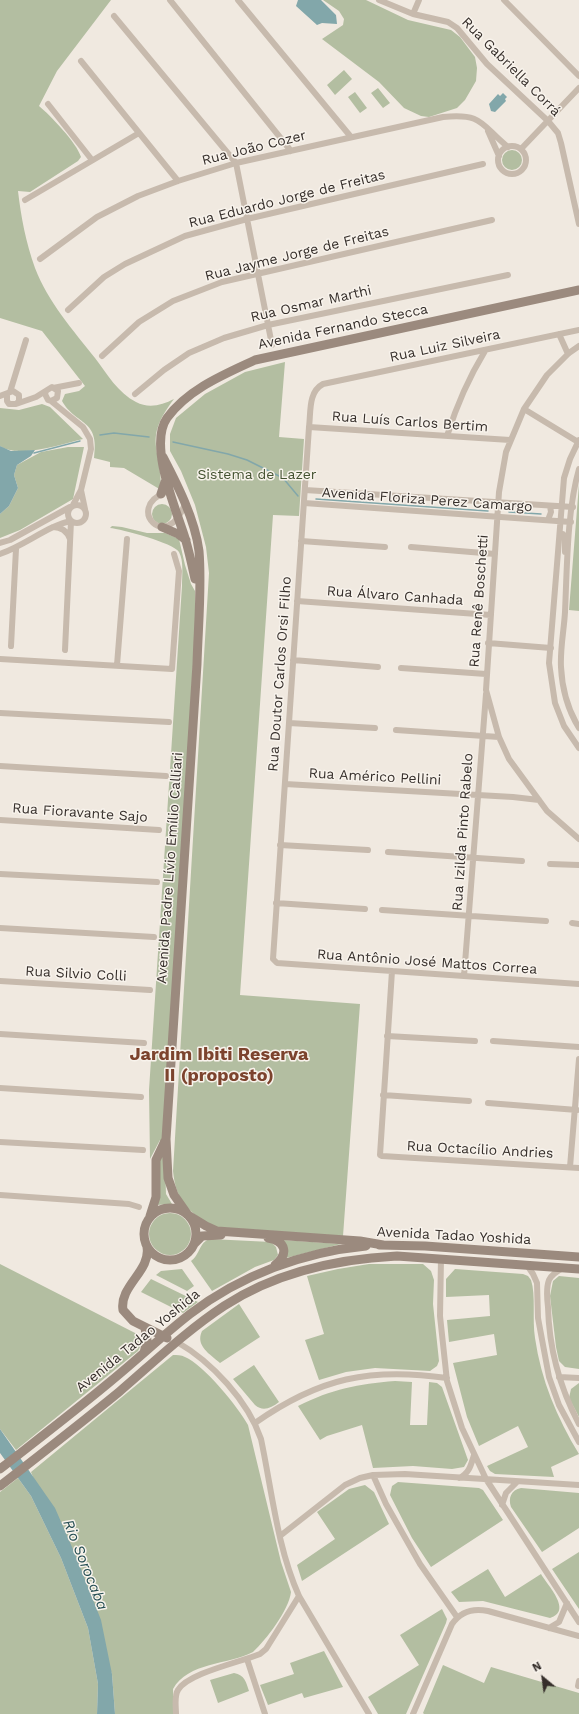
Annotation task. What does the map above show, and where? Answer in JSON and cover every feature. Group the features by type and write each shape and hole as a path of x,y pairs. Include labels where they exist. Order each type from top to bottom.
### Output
{"street":[{"path":"170,0 291,151"},
{"path":"238,0 351,137"},
{"name":"Rua Gabriella Corrá","path":"379,0 412,14 448,22 457,28 488,64 548,121 558,133 562,143 579,224"},
{"path":"412,14 419,0"},
{"path":"504,0 526,25 579,76"},
{"path":"114,16 236,163 272,345"},
{"path":"81,61 178,181"},
{"path":"521,149 579,88"},
{"path":"48,104 92,160"},
{"name":"Rua João Cozer","path":"40,259 97,217 138,196 178,181 236,163 443,117 457,116 474,117 508,147"},
{"name":"Rua João Cozer","path":"488,129 499,156"},
{"path":"25,200 139,133"},
{"path":"508,147 521,149 525,155 526,161 522,170 516,174 508,174 501,169 498,164 499,156 502,150 508,147"},
{"name":"Rua Eduardo Jorge de Freitas","path":"68,310 104,277 150,251 185,236 247,219 483,164"},
{"name":"Rua Jayme Jorge de Freitas","path":"102,356 139,322 173,301 222,282 492,220"},
{"name":"Rua Osmar Marthi","path":"135,394 164,370 189,354 224,338 268,325 508,274"},
{"name":"Avenida Fernando Stecca","path":"165,493 161,438 167,418 182,403 221,375 256,360 579,290"},
{"name":"Rua Luiz Silveira","path":"316,388 323,384 579,330"},
{"path":"559,334 568,354"},
{"path":"13,393 14,379 26,340"},
{"name":"Rua Renê Boschetti","path":"579,346 568,354 547,375 524,409 506,452 498,502 486,674 486,690 499,737 509,759 547,811 579,839"},
{"path":"447,436 460,397 471,373 485,351"},
{"path":"0,401 13,404 33,398 46,391 48,388 79,383"},
{"path":"0,396 13,393 33,398 53,398 67,386"},
{"path":"53,388 58,391 53,398"},
{"name":"Rua Doutor Carlos Orsi Filho","path":"274,962 276,903 309,427 312,395 316,388"},
{"path":"46,391 59,406 83,427 90,439 90,449 81,490 68,513 74,522 71,540 65,650"},
{"path":"13,393 6,398 13,404"},
{"path":"13,393 20,398 13,404"},
{"path":"524,409 578,441 564,478 550,663 554,703 564,726 579,748"},
{"name":"Rua Luís Carlos Bertim","path":"309,427 510,440"},
{"name":"Avenida Padre Lívio Emílio Calliari","path":"163,457 185,504 198,550 199,599 196,672 166,1139 169,1185 180,1206 188,1215"},
{"path":"579,469 574,494 571,522 561,667 566,698 571,713 579,728"},
{"path":"0,554 16,549 53,527 85,518 85,509 81,490"},
{"name":"Avenida Floriza Perez Camargo","path":"305,490 573,507"},
{"path":"181,494 165,493 150,505 149,510 151,522 178,534 186,540"},
{"name":"Avenida Padre Lívio Emílio Calliari","path":"165,493 178,516 186,540 199,599"},
{"path":"563,494 569,496 574,494"},
{"path":"162,527 171,524 185,504"},
{"name":"Avenida Floriza Perez Camargo","path":"304,504 571,522"},
{"path":"0,543 10,540 72,506 80,505 85,509"},
{"name":"Avenida Floriza Perez Camargo","path":"548,520 551,512 550,506"},
{"path":"53,527 58,527 66,531 71,540"},
{"path":"560,534 563,534 565,538 565,572 567,575"},
{"path":"117,666 127,539"},
{"path":"302,541 385,547"},
{"path":"410,547 495,554"},
{"path":"11,646 16,549"},
{"path":"0,659 172,669 179,571 174,554"},
{"name":"Rua Álvaro Canhada","path":"297,601 491,615"},
{"path":"488,643 551,648"},
{"path":"293,660 378,667"},
{"path":"401,668 486,674"},
{"name":"Rua Izilda Pinto Rabelo","path":"464,976 486,690"},
{"path":"0,713 169,722"},
{"path":"289,722 375,728"},
{"path":"396,730 499,737"},
{"path":"0,766 166,776"},
{"name":"Rua Américo Pellini","path":"285,784 513,797 539,800"},
{"path":"513,797 524,794 527,789 527,784"},
{"name":"Rua Fioravante Sajo","path":"0,820 159,830"},
{"path":"280,844 368,850"},
{"path":"388,852 522,861"},
{"path":"550,864 579,865"},
{"path":"0,874 157,882"},
{"path":"276,903 365,909"},
{"path":"382,910 546,921"},
{"path":"0,928 154,937"},
{"name":"Rua Antônio José Mattos Correa","path":"274,962 277,964 579,984"},
{"path":"392,971 383,1095 469,1101"},
{"name":"Rua Silvio Colli","path":"0,981 150,990"},
{"path":"0,1034 144,1043"},
{"path":"388,1036 475,1041"},
{"path":"493,1041 579,1047"},
{"path":"570,1167 577,1110 579,1059"},
{"path":"0,1088 141,1097"},
{"name":"Rua Octacílio Andries","path":"383,1095 380,1155 382,1156 579,1168"},
{"path":"488,1103 577,1110"},
{"name":"Avenida Padre Lívio Emílio Calliari","path":"149,1219 156,1197 156,1160 166,1139"},
{"path":"0,1142 142,1150"},
{"path":"0,1195 129,1204 139,1207"},
{"path":"370,1714 299,1596 286,1563 261,1439 255,1422 246,1408 220,1377 196,1353 177,1342 145,1328 129,1318 122,1306 124,1297 147,1258 147,1247 144,1233 149,1219 156,1212 165,1208 180,1210 217,1231 360,1241 383,1245"},
{"path":"188,1215 196,1228 195,1243"},
{"path":"147,1247 158,1257 172,1260 186,1255 202,1236 208,1235 275,1239 281,1243 284,1254 282,1260 270,1269"},
{"name":"Avenida Tadao Yoshida","path":"0,1469 48,1432 190,1314 224,1292 270,1269 290,1261 348,1248 383,1245 425,1246 579,1257"},
{"name":"Avenida Tadao Yoshida","path":"0,1486 57,1441 192,1329 225,1305 288,1275 327,1263 366,1257 397,1256 579,1269"},
{"path":"441,1258 440,1316 447,1378 462,1428 486,1479 579,1622"},
{"path":"527,1266 537,1283 538,1318 549,1377 559,1405 579,1442"},
{"path":"563,1268 555,1272 549,1280 547,1294 550,1332 559,1377 569,1406 579,1424"},
{"path":"144,1353 147,1340 145,1328"},
{"path":"255,1422 316,1387 361,1375 396,1374 447,1378"},
{"path":"559,1377 579,1378"},
{"path":"458,1478 465,1476 469,1470 474,1455"},
{"path":"280,1536 345,1485 360,1478 373,1475 405,1474 578,1485"},
{"path":"373,1475 386,1504 420,1564 457,1616"},
{"path":"502,1504 506,1493 517,1482"},
{"path":"176,1714 175,1702 178,1690 187,1680 260,1654 266,1649 299,1596"},
{"path":"549,1628 559,1622 567,1603"},
{"path":"413,1714 452,1624 457,1616 464,1612 480,1609 579,1636"},
{"path":"247,1659 266,1714"}],"green space":[{"path":"0,0 111,0 57,71 39,106 69,137 81,157 78,161 30,192 18,191 24,230 35,268 54,304 70,326 113,383 124,394 136,402 151,406 165,403 174,399 164,413 156,435 161,475 161,490 124,468 110,467 110,462 94,458 94,436 86,424 74,415 62,401 65,394 79,391 85,386 42,331 0,318"},
{"path":"323,0 366,0 408,20 451,30 460,37 475,57 477,68 476,81 465,100 457,108 429,117 421,116 404,108 379,82 322,39 343,25 344,19 339,11"},
{"path":"344,70 352,79 335,95 327,85"},
{"path":"378,88 390,103 383,108 371,93"},
{"path":"355,92 367,108 360,113 348,97"},
{"path":"512,150 519,153 522,160 519,167 512,170 505,167 502,160 505,153"},
{"name":"Sistema de Lazer","path":"285,362 279,437 304,439 299,516 273,515 240,995 360,1004 343,1236 215,1227 198,1217 185,1205 177,1191 173,1171 209,573 206,547 195,505 181,471 170,451 170,434 176,418 205,394 245,372"},
{"path":"42,404 50,407 83,439 29,451 8,450 0,446 0,408 19,410"},
{"path":"68,447 84,447 73,499 20,530 0,538 0,514 9,506 18,488 14,475 17,465 41,452"},
{"path":"579,484 579,611 569,610"},
{"path":"162,504 169,507 172,514 169,521 162,524 155,521 152,514 155,507"},
{"path":"112,526 147,533 165,533 179,539 185,565 191,584 195,591 195,634 164,1135 166,1194 172,1204 156,1205 160,1140 150,1159 149,1090 182,586 182,564 181,556 175,548 147,537 110,528"},
{"path":"166,1213 174,1213 185,1219 191,1230 191,1238 185,1249 174,1255 166,1255 155,1249 149,1238 149,1230 155,1219"},
{"path":"210,1239 271,1242 276,1247 278,1255 274,1260 255,1267 212,1291 191,1261 204,1243"},
{"path":"283,1240 341,1244 286,1258"},
{"path":"0,1264 137,1334 143,1341 138,1351 16,1450 0,1429"},
{"path":"369,1264 423,1264 431,1271 434,1280 433,1304 439,1361 437,1366 430,1371 375,1368 346,1372 319,1380 305,1340 324,1334 307,1276"},
{"path":"182,1269 194,1286 187,1291 156,1275 161,1271"},
{"path":"455,1269 523,1274 528,1276 531,1280 533,1293 534,1331 541,1369 557,1413 579,1454 551,1467 554,1477 495,1474 490,1471 487,1466 528,1447 518,1426 479,1446 467,1417 453,1363 497,1355 494,1334 449,1342 447,1320 490,1316 489,1295 446,1297 446,1279"},
{"path":"559,1276 579,1278 579,1369 565,1367 559,1361 550,1296 553,1281"},
{"path":"151,1279 198,1302 183,1313 141,1292"},
{"path":"239,1304 260,1337 220,1363 208,1353 202,1345 200,1336 202,1331"},
{"path":"173,1355 185,1357 193,1361 201,1368 220,1387 237,1408 248,1425 281,1562 291,1592 282,1616 253,1652 198,1669 180,1680 173,1689 174,1714 115,1714 112,1674 31,1472"},
{"path":"254,1365 279,1402 273,1406 264,1409 255,1405 233,1379"},
{"path":"395,1381 412,1382 410,1425 427,1425 429,1382 437,1383 442,1387 468,1460 464,1467 452,1469 413,1466 373,1468 362,1425 327,1436 320,1440 298,1406 322,1395 345,1388"},
{"path":"579,1383 579,1417 569,1398 571,1389"},
{"path":"18,1478 31,1496 61,1558 88,1628 98,1684 97,1714 0,1714 0,1492"},
{"path":"398,1482 479,1488 483,1490 503,1520 431,1567 412,1538 390,1495 392,1486"},
{"path":"365,1485 374,1492 389,1524 302,1581 297,1565 335,1539 317,1512 349,1489"},
{"path":"521,1488 579,1493 579,1528 542,1552 511,1507 511,1495"},
{"path":"579,1552 579,1609 552,1569"},
{"path":"488,1569 505,1597 541,1574 557,1598 559,1610 557,1615 550,1618 483,1601 459,1602 451,1592"},
{"path":"442,1609 447,1619 446,1623 406,1714 378,1714 368,1697 419,1665 400,1635"},
{"path":"324,1651 343,1687 304,1698 302,1693 268,1705 260,1685 294,1674 290,1663"},
{"path":"443,1665 484,1683 491,1667 579,1693 579,1714 424,1714 423,1713"},
{"path":"234,1673 243,1677 249,1691 218,1703 210,1680"}],"water":[{"path":"298,0 321,0 336,15 337,24 322,23 317,25 296,6"},
{"path":"503,93 507,97 505,99 506,101 495,112 491,111 489,104 498,94 500,96"},
{"path":"0,446 11,451 35,450 31,456 17,465 14,475 18,488 9,506 0,514"},
{"name":"Rio Sorocaba","path":"0,1429 55,1508 75,1554 101,1620 112,1674 115,1714 97,1714 98,1684 88,1628 61,1558 31,1496 0,1453"}],"waterway":[{"path":"100,435 114,433 149,437"},
{"path":"34,453 80,441"},
{"path":"173,442 228,454 247,460 283,478 298,496"},
{"path":"316,499 488,511"},
{"path":"509,512 541,514"}],"district":[{"name":"Jardim Ibiti Reserva II (proposto)","path":"219,1065"}]}
